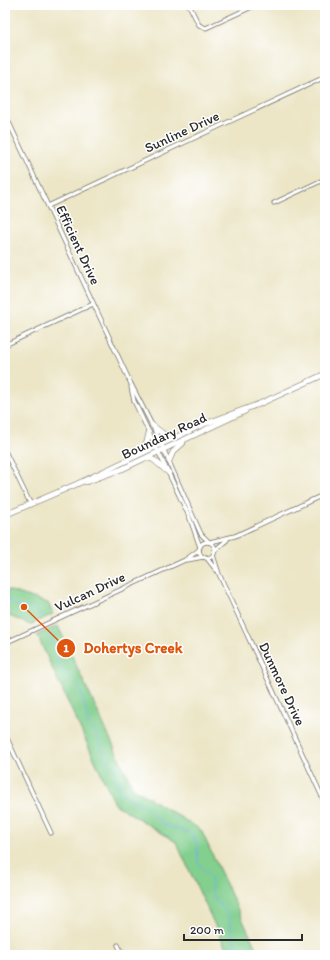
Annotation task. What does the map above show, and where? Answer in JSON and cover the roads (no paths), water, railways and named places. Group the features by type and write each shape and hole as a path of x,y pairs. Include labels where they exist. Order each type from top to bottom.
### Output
{"main road":[{"name":"Boundary Road","path":"5,515 77,484 156,447 163,447 191,436 325,374"},
{"name":"Boundary Road","path":"77,484 96,480 148,458 158,453 175,438 202,425 259,404"},
{"path":"152,425 167,437 175,438"},
{"path":"123,462 146,444 149,433"},
{"path":"169,460 177,447 191,436"},
{"path":"148,458 154,460 169,473"}],"street":[{"path":"189,5 199,25 206,28 256,5"},
{"name":"Sunline Drive","path":"48,206 325,77"},
{"name":"Efficient Drive","path":"5,114 93,304 163,447"},
{"path":"274,203 325,179"},
{"path":"5,345 93,304"},
{"name":"Efficient Drive","path":"131,384 134,401 156,447"},
{"path":"156,447 196,531 200,549 204,557 213,555 215,550 235,536 325,494"},
{"path":"163,447 201,534 210,542 215,550"},
{"path":"5,451 30,503"},
{"path":"200,549 202,543 235,536"},
{"name":"Vulcan Drive","path":"5,643 184,560 200,549"},
{"name":"Dunmore Drive","path":"213,555 219,574 325,803"},
{"name":"Vulcan Drive","path":"184,560 204,557"},
{"name":"Dunmore Drive","path":"204,557 219,574"},
{"path":"5,734 51,834"},
{"path":"118,945 123,955"}],"waterway":[{"path":"5,596 16,605 34,608 42,618"},
{"path":"49,631 62,669 77,685 82,694 88,724 95,731 108,762 116,770 119,791 146,808 164,825 188,832 194,838 197,843 198,863 211,877 212,894 216,901 228,913 233,938 243,955"}],"place":[{"name":"Dohertys Creek","path":"24,607"}]}
